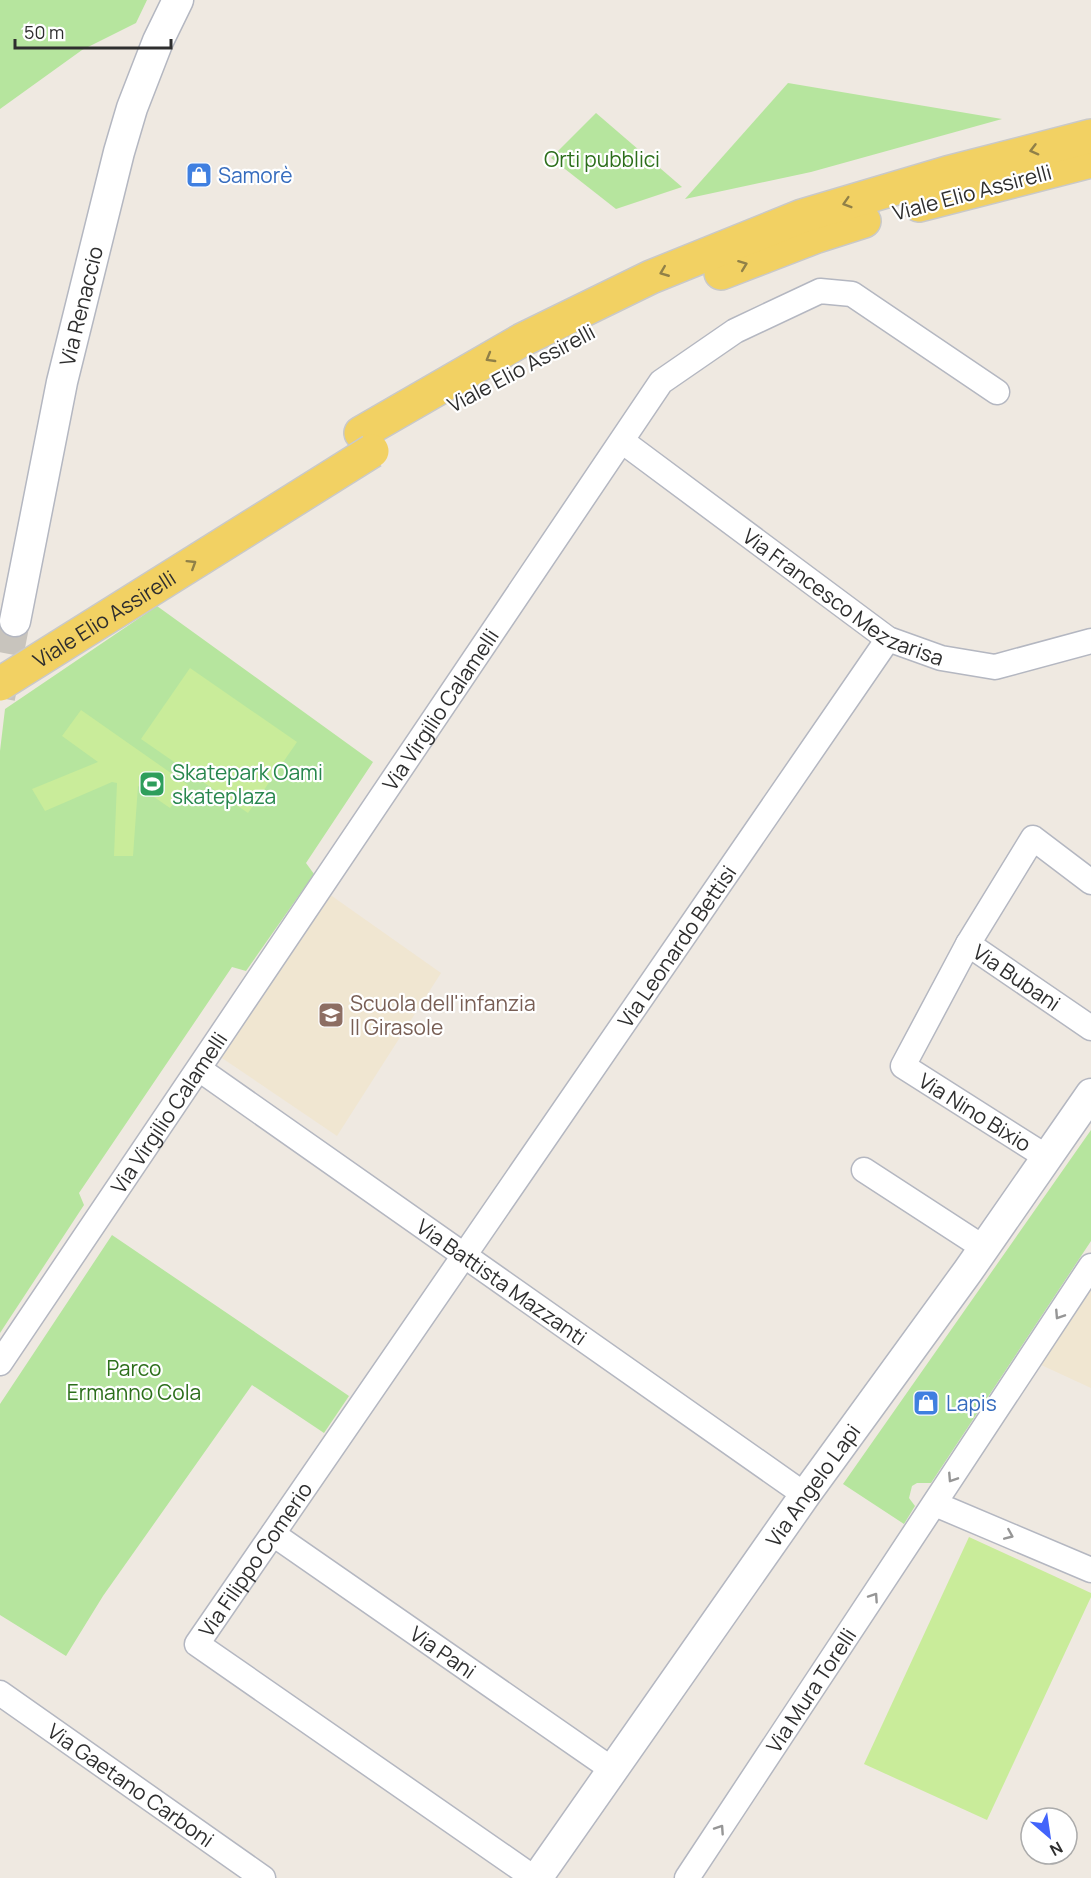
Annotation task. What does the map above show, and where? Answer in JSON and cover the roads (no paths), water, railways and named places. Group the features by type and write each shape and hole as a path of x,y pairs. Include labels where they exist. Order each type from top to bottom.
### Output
{"main road":[{"name":"Viale Elio Assirelli","path":"0,684 522,340 651,277 802,216 947,173 1091,136"},
{"name":"Viale Elio Assirelli","path":"0,659 367,442 533,358 659,298 817,236 939,199 1091,161"}],"street":[{"name":"Via Renaccio","path":"15,621 62,382 119,152 132,108 154,51 167,19 178,0"},
{"name":"Via Virgilio Calamelli","path":"0,1363 661,382 735,331 820,291 852,294 998,392"},
{"name":"Via Francesco Mezzarisa","path":"622,441 888,639 941,658 995,667 1091,641"},
{"name":"Via Leonardo Bettisi","path":"466,1255 888,639"},
{"path":"968,944 1033,838 1091,882"},
{"name":"Via Bubani","path":"903,1066 968,944 1091,1028"},
{"name":"Via Nino Bixio","path":"903,1066 1048,1158"},
{"name":"Via Battista Mazzanti","path":"199,1069 805,1495"},
{"name":"Via Angelo Lapi","path":"536,1878 805,1495 1048,1158 1091,1094"},
{"path":"864,1170 984,1248"},
{"name":"Via Filippo Comerio","path":"466,1255 197,1644 536,1878"},
{"name":"Via Mura Torelli","path":"687,1878 1091,1266"},
{"path":"935,1504 1091,1570"},
{"name":"Via Pani","path":"273,1534 613,1770"},
{"name":"Via Gaetano Carboni","path":"0,1694 263,1878"}],"tunnel":[{"path":"0,698 15,621"}],"place":[{"name":"Samorè","path":"199,175"},
{"name":"Skatepark Oami skateplaza","path":"152,784"},
{"name":"Scuola dell'infanzia Il Girasole","path":"331,1015"},
{"name":"Lapis","path":"926,1403"}],"park label":[{"name":"Orti pubblici","path":"602,159"},
{"name":"Parco Ermanno Cola","path":"134,1380"}]}
